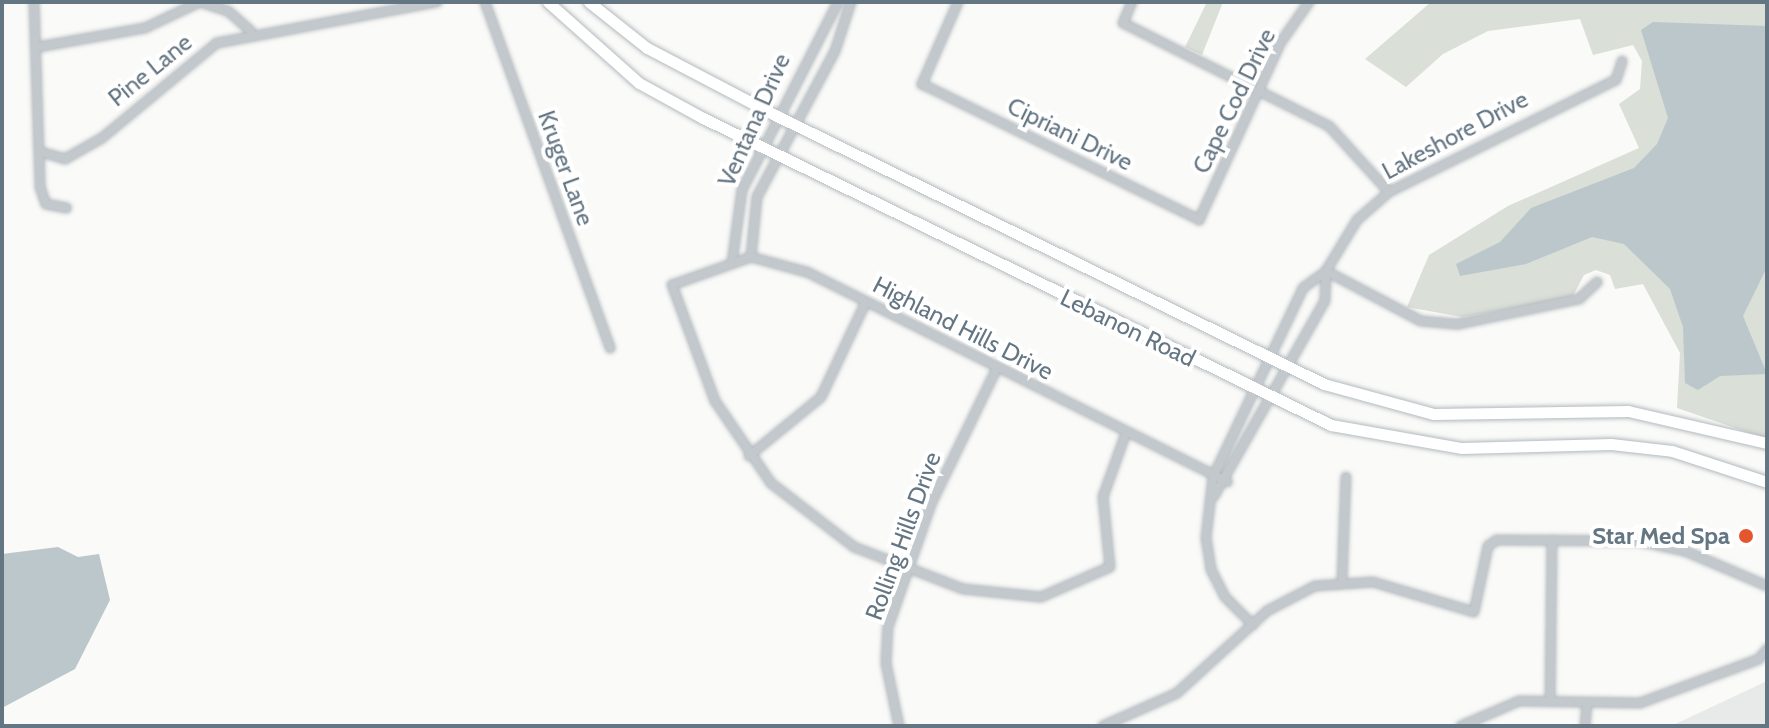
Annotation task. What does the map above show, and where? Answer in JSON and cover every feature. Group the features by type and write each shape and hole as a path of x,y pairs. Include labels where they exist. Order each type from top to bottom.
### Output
{"main road":[{"name":"Lebanon Road","path":"548,2 639,83 1271,399 1391,441 1462,448 1611,444 1672,451 1767,482"},
{"name":"Lebanon Road","path":"589,2 647,48 775,115 1287,369 1434,414 1628,411 1767,443"}],"street":[{"path":"34,2 43,201 67,208"},
{"path":"38,47 145,28 200,2 228,11 251,31"},
{"name":"Pine Lane","path":"41,152 56,160 78,153 203,51 251,31 294,33 437,2"},
{"name":"Kruger Lane","path":"485,2 610,348"},
{"name":"Ventana Drive","path":"732,263 733,220 762,146 775,115 838,2"},
{"name":"Ventana Drive","path":"751,257 757,197 793,124 835,51 851,2"},
{"name":"Cipriani Drive","path":"958,2 922,84 1199,220"},
{"path":"1132,2 1123,23 1329,126 1389,192"},
{"name":"Cape Cod Drive","path":"1199,220 1259,90 1309,2"},
{"name":"Lakeshore Drive","path":"1253,625 1225,597 1211,569 1206,538 1214,496 1213,477 1271,361 1303,288 1326,271 1357,220 1389,192 1616,80 1622,61"},
{"path":"751,257 672,285 715,401 749,456 812,519 910,570 1005,597 1041,597 1110,567 1103,497 1126,433"},
{"name":"Highland Hills Drive","path":"751,257 807,272 1228,482"},
{"path":"1326,271 1421,321 1458,324 1579,299 1597,282"},
{"name":"Lakeshore Drive","path":"1214,496 1228,482 1325,301 1326,271"},
{"path":"749,456 821,397 866,302"},
{"name":"Rolling Hills Drive","path":"899,726 888,692 887,635 931,504 997,368"},
{"path":"1342,580 1346,477"},
{"path":"1550,701 1552,540"},
{"path":"1103,726 1177,693 1285,599 1342,580 1384,584 1474,612 1492,541 1552,540 1670,548 1767,586"},
{"path":"1461,726 1505,703 1640,703 1746,664 1767,649"},
{"path":"1585,726 1587,704"}],"shaded area":[{"path":"1207,2 1223,2 1202,55 1185,47"},
{"path":"1431,2 1767,2 1767,439 1677,408 1680,353 1643,284 1615,289 1610,275 1596,270 1584,275 1573,296 1532,305 1462,317 1407,307 1429,255 1508,206 1639,148 1619,104 1640,89 1642,61 1633,45 1593,55 1580,19 1488,31 1443,54 1406,87 1365,59"},
{"path":"1653,22 1767,26 1767,267 1743,316 1767,374 1720,376 1698,390 1685,383 1683,327 1670,289 1624,244 1592,237 1526,264 1460,276 1456,264 1500,242 1531,208 1634,168 1657,144 1668,118 1641,30"},
{"path":"58,547 78,557 99,554 110,600 75,669 2,708 2,554"},
{"path":"1767,681 1767,726 1671,726"}],"place":[{"name":"Star Med Spa","path":"1746,536"}]}
